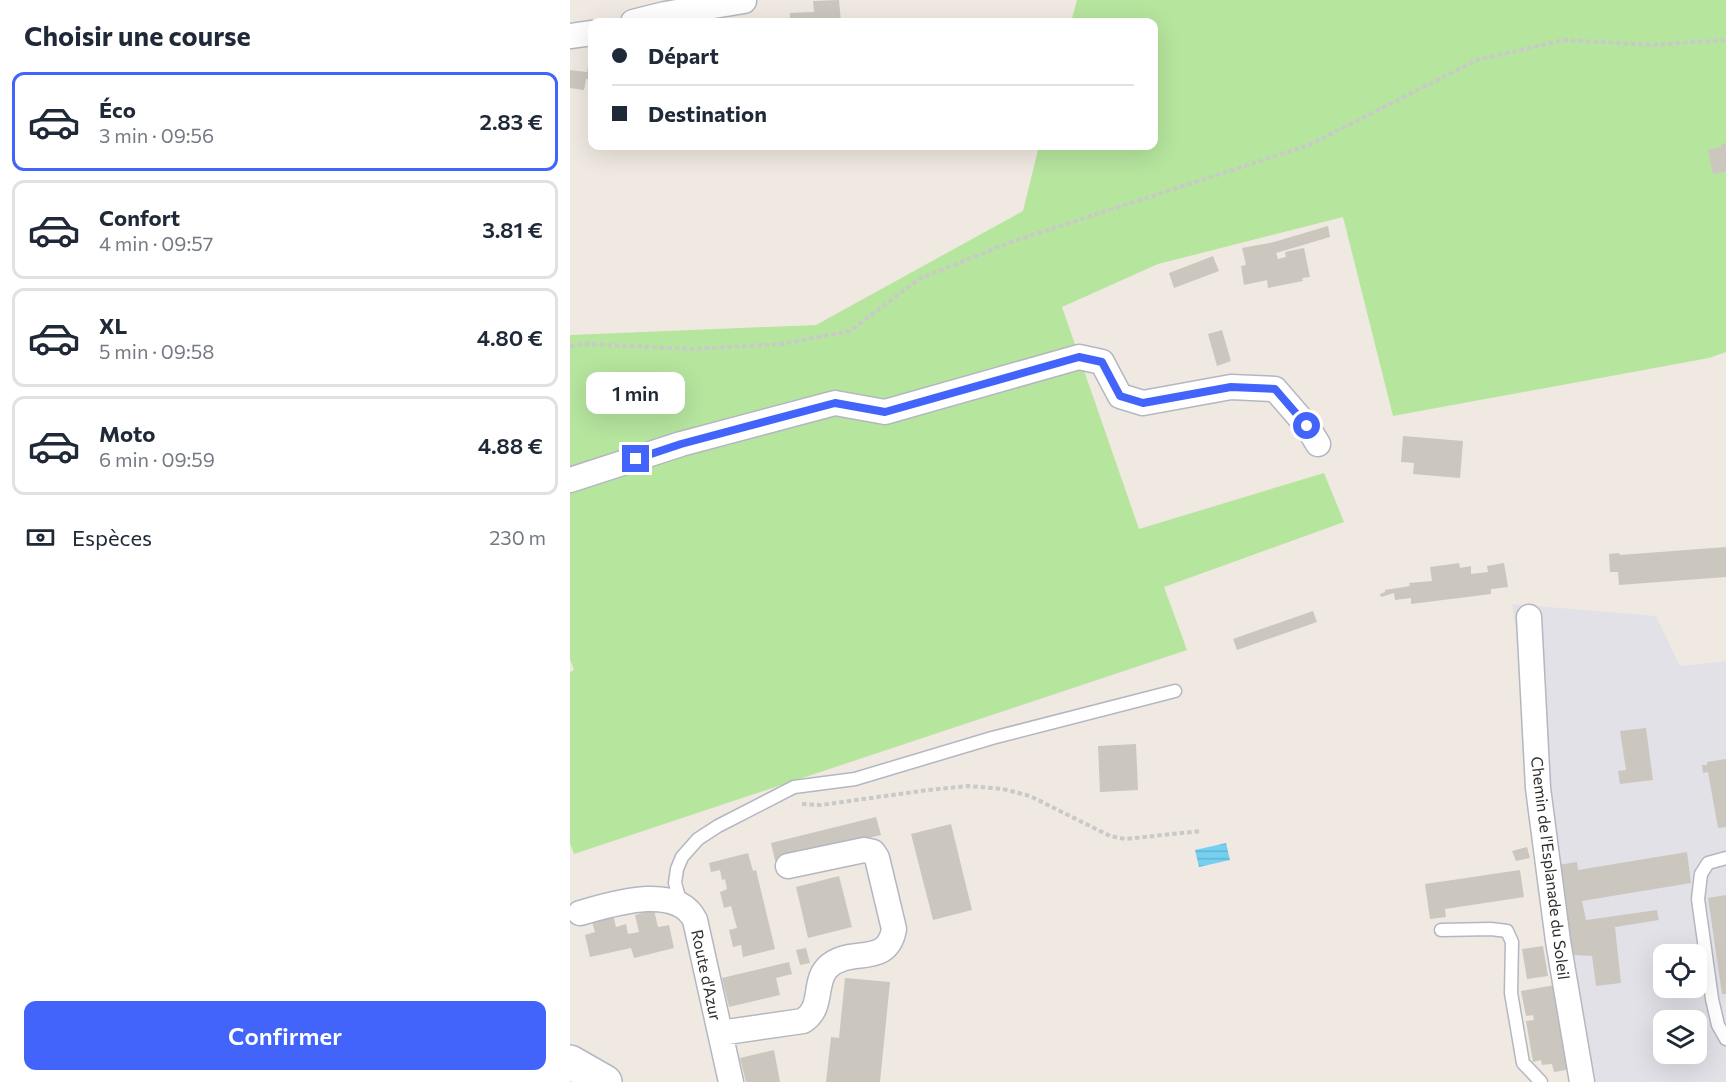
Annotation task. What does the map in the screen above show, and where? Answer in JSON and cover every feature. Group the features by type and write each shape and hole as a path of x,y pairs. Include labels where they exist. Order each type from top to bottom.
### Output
{"main road":[{"path":"570,1062 605,1082"}],"street":[{"path":"649,18 744,1"},
{"path":"570,36 588,34"},
{"path":"570,480 681,444 835,403 885,412 1079,357 1102,362 1120,396 1143,403 1231,387 1275,389 1307,426 1318,444"},
{"name":"Chemin de l'Esplanade du Soleil","path":"1529,617 1538,788 1558,941 1582,1082"},
{"path":"720,1033 803,1022 811,1016 816,1006 822,978 827,968 840,959 879,952 892,940 894,929 877,858 873,852 864,850 788,866"},
{"path":"580,913 621,902 666,900 681,903"},
{"name":"Route d'Azur","path":"681,903 690,910 695,920 731,1082"}],"lane":[{"path":"681,903 675,883 677,869 682,857 698,839 718,826 794,787 855,779 992,738 1175,691"},
{"path":"1726,858 1708,863 1701,874 1698,899 1712,999 1718,1025 1726,1039"},
{"path":"1441,930 1507,931 1512,942 1511,993 1523,1063 1541,1082"}],"path":[{"path":"570,346 587,344 715,348 782,344 850,331 919,279 1011,242 1309,144 1477,60 1564,40 1652,45 1726,40"},
{"path":"769,800 821,805 928,789 968,786 1003,789 1030,796 1110,836 1125,839 1201,831"}],"shaded area":[{"path":"1512,604 1656,616 1680,666 1726,661 1726,1082 1591,1082 1572,992"}],"green space":[{"path":"1077,0 1726,0 1726,352 1709,358 1393,416 1343,217 1158,264 1062,307 1139,529 1324,473 1344,522 1164,587 1187,650 574,854 570,843 570,672 574,670 570,659 570,335 816,325 1023,211 1038,150 1158,150 1158,18 1072,18"}],"water":[{"path":"1226,843 1230,860 1199,867 1195,850"}],"building":[{"path":"839,0 841,18 790,18 790,13 814,12 813,1"},
{"path":"588,65 588,79 586,79 584,90 570,88 570,70 587,72"},
{"path":"1726,143 1726,172 1713,174 1708,150 1721,147 1721,144"},
{"path":"1328,226 1330,237 1276,253 1278,259 1286,257 1285,252 1304,248 1310,277 1302,278 1303,281 1268,288 1267,280 1244,285 1241,266 1246,265 1242,248 1274,242"},
{"path":"1213,256 1219,271 1174,288 1169,273"},
{"path":"1222,330 1231,361 1217,366 1208,334"},
{"path":"1403,436 1463,441 1460,478 1413,474 1414,463 1401,462"},
{"path":"1726,547 1726,577 1619,585 1618,572 1610,572 1609,554"},
{"path":"1459,563 1460,568 1471,566 1471,574 1488,572 1487,566 1504,563 1508,587 1491,589 1491,594 1411,604 1411,598 1395,600 1394,593 1381,597 1380,594 1385,590 1410,586 1409,583 1432,581 1430,567"},
{"path":"1313,611 1317,622 1237,650 1233,639"},
{"path":"1646,728 1653,780 1620,784 1618,771 1626,770 1620,731"},
{"path":"1136,744 1138,790 1100,792 1098,746"},
{"path":"1726,759 1726,827 1718,828 1708,772 1703,773 1702,765"},
{"path":"876,817 881,835 775,861 771,843"},
{"path":"951,824 972,910 933,920 911,834"},
{"path":"1527,847 1530,858 1516,861 1512,851"},
{"path":"1687,852 1691,883 1582,901 1586,920 1657,910 1659,920 1615,927 1621,983 1596,986 1592,956 1571,955 1557,865 1577,862 1578,870"},
{"path":"748,853 753,871 756,870 775,949 743,957 741,945 733,947 729,930 737,928 731,906 724,908 720,892 727,889 725,879 722,880 720,870 711,872 709,863"},
{"path":"1520,870 1524,897 1445,909 1446,917 1430,919 1425,884"},
{"path":"839,876 852,927 808,938 796,887"},
{"path":"1726,895 1726,994 1722,994 1708,898"},
{"path":"612,910 616,927 626,924 628,934 639,932 635,915 654,910 658,927 669,925 674,948 634,958 631,948 590,957 585,935 595,932 590,915"},
{"path":"1543,946 1548,976 1527,979 1522,949"},
{"path":"806,948 810,963 800,965 796,950"},
{"path":"789,962 792,974 776,978 780,995 729,1007 722,978"},
{"path":"845,978 890,982 880,1082 826,1082 831,1037 839,1038"},
{"path":"1555,985 1567,1053 1566,1070 1554,1072 1552,1064 1542,1065 1541,1060 1533,1062 1526,1021 1534,1020 1533,1015 1526,1016 1521,991"},
{"path":"774,1050 780,1082 746,1082 740,1058"}],"route":[{"path":"636,459 681,444 835,403 885,412 1079,357 1102,362 1120,396 1143,403 1231,387 1275,389 1307,426"}]}
